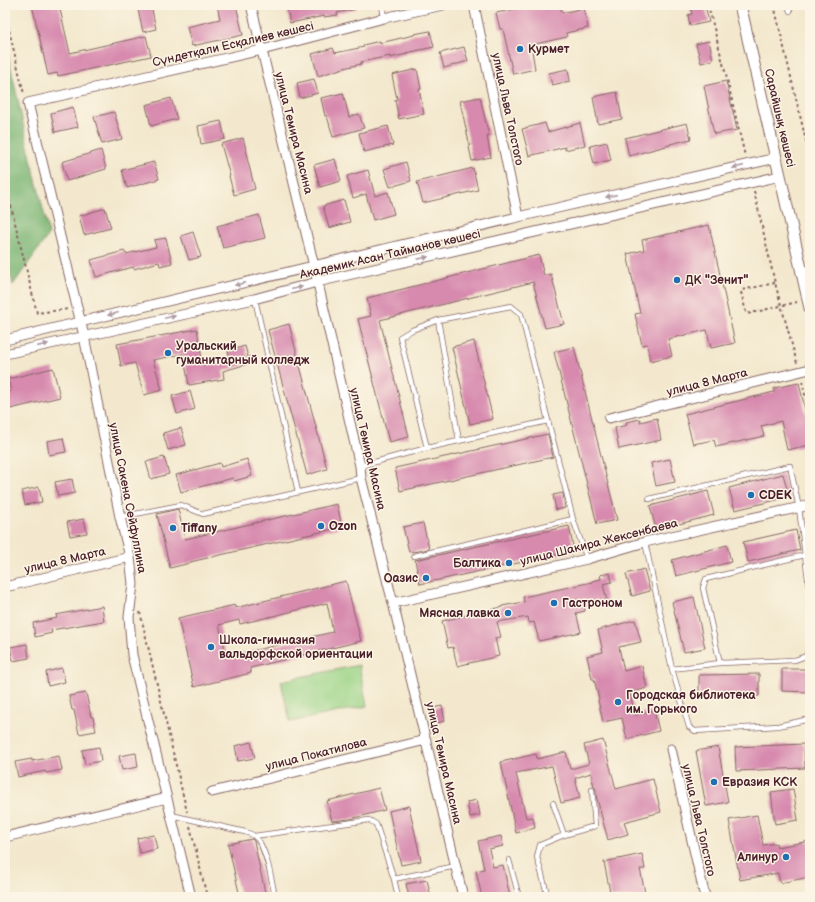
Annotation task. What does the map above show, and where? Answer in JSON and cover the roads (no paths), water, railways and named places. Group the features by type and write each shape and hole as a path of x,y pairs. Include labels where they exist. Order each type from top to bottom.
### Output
{"street":[{"name":"улица Темира Масина","path":"251,5 314,266 360,466 361,478 393,603 463,897"},
{"name":"Сүндетқали Есқалиев көшесі","path":"28,104 262,50 384,18 443,5"},
{"name":"улица Льва Толстого","path":"474,5 518,217"},
{"name":"Сарайшық көшесі","path":"740,5 809,303"},
{"name":"улица Сакена Сейфуллина","path":"28,104 84,336 120,517 130,557 133,584 129,617 132,655 191,897"},
{"name":"Академик Асан Тайманов көшесі","path":"5,340 518,217 776,158"},
{"name":"Академик Асан Тайманов көшесі","path":"5,354 780,176"},
{"name":"улица 8 Марта","path":"610,418 810,369"},
{"name":"улица Шакира Жексенбаева","path":"393,603 587,559 645,542 810,505"},
{"name":"улица 8 Марта","path":"5,587 130,557"},
{"name":"улица Покатилова","path":"212,792 426,740"},
{"name":"улица Льва Толстого","path":"671,749 705,897"},
{"path":"5,837 167,798"}],"lane":[{"path":"382,5 384,18"},
{"path":"788,5 790,11"},
{"path":"254,298 298,492"},
{"path":"427,448 400,337 412,330 438,320 512,306 521,314 572,519 587,559"},
{"path":"438,320 459,441"},
{"path":"360,466 427,448 548,421"},
{"path":"649,499 790,466 799,508 810,596"},
{"path":"120,517 181,505 203,514 361,478"},
{"path":"414,556 572,519"},
{"path":"645,542 672,669 689,727 695,731 778,726 810,718"},
{"path":"720,663 703,588 706,579 805,555"},
{"path":"672,669 720,663 795,660 806,656 810,647"},
{"path":"548,897 537,857 540,845 595,826 592,790"},
{"path":"553,804 564,836"},
{"path":"171,815 245,832 254,836 259,841 263,850 275,897"},
{"path":"254,836 369,820 376,824 394,879 398,897"},
{"path":"509,860 519,897"},
{"path":"394,879 456,866"}],"place":[{"name":"Курмет","path":"520,49"},
{"name":"ДК \"Зенит\"","path":"677,280"},
{"name":"Уральский гуманитарный колледж","path":"168,353"},
{"name":"CDEK","path":"751,495"},
{"name":"Ozon","path":"321,526"},
{"name":"Tiffany","path":"173,528"},
{"name":"Балтика","path":"509,563"},
{"name":"Оазис","path":"426,578"},
{"name":"Гастроном","path":"554,603"},
{"name":"Мясная лавка","path":"508,613"},
{"name":"Школа-гимназия вальдорфской ориентации","path":"211,647"},
{"name":"Городская библиотека им. Горького","path":"618,702"},
{"name":"Евразия КСК","path":"714,782"},
{"name":"Алинур","path":"786,857"}]}
